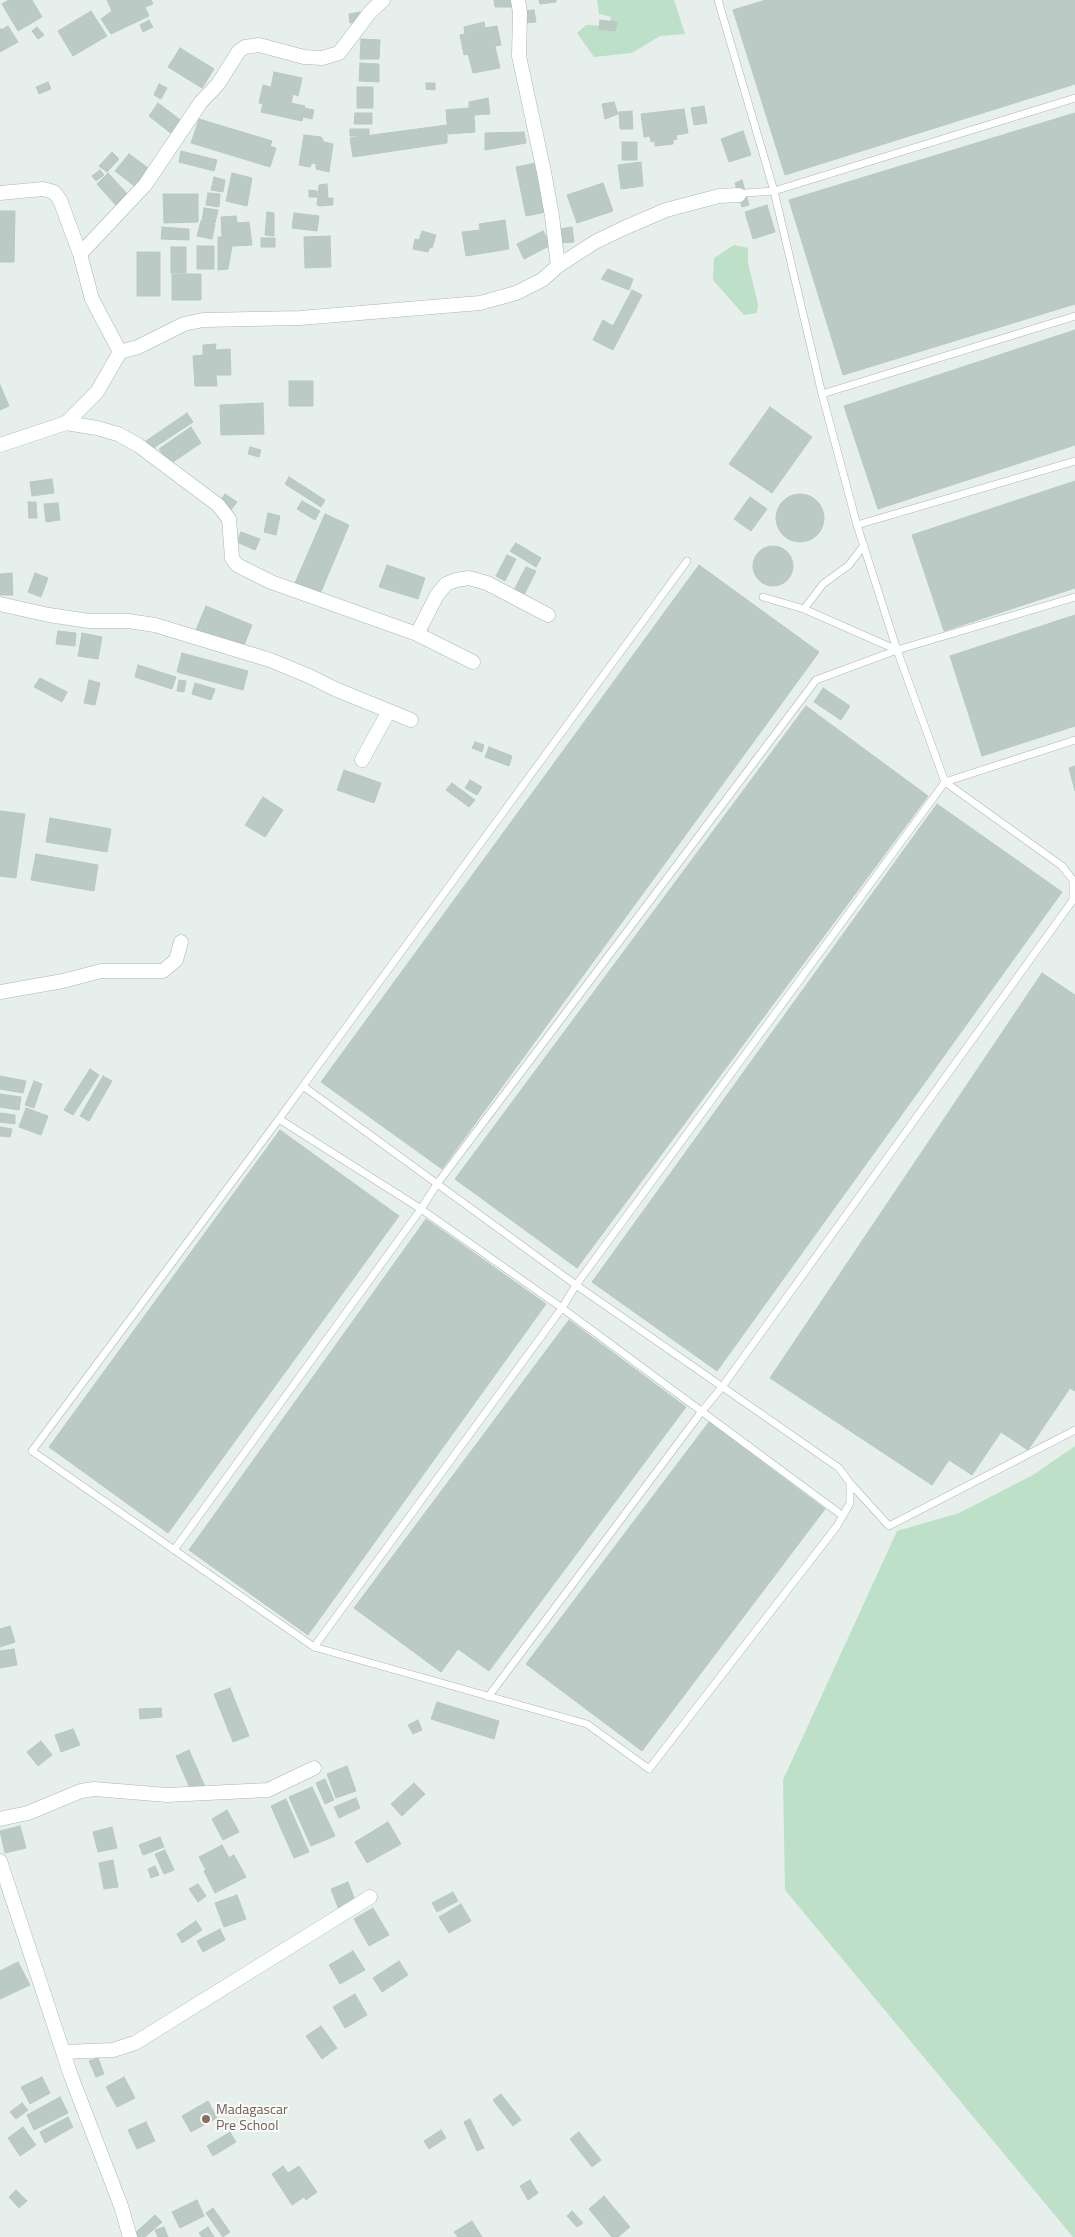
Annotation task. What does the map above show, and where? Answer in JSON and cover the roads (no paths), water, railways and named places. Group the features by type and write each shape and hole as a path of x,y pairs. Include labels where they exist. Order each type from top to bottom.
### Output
{"street":[{"path":"80,254 145,185 200,102 218,84 239,51 245,47 259,45 304,58 322,58 339,53 371,12 383,0"},
{"path":"518,0 520,13 519,56 544,172 558,266"},
{"path":"0,193 43,189 54,192 60,200 80,254 92,299 120,352"},
{"path":"0,446 66,423 97,392 120,352 138,348 184,324 203,320 300,318 480,303 516,293 542,280 558,266 595,242 666,210 719,196 742,194"},
{"path":"66,423 97,428 118,434 138,445 218,505 229,519 232,558 236,565 271,582 417,634 473,662"},
{"path":"417,634 437,595 446,584 469,578 487,583 548,615"},
{"path":"0,604 89,621 128,621 154,625 270,660 411,720"},
{"path":"362,760 389,711"},
{"path":"0,992 21,990 101,971 163,971 176,960 182,942"},
{"path":"0,1819 28,1813 81,1791 94,1789 167,1795 268,1790 314,1768"},
{"path":"0,1860 63,2052 122,2206 130,2237"},
{"path":"63,2052 113,2050 135,2043 370,1897"}],"lane":[{"path":"488,1698 702,1411 722,1387 1074,902 1073,880 1062,866 945,782 897,650 857,525 822,394 774,191 718,0"},
{"path":"742,194 774,191 1075,98"},
{"path":"822,394 1075,316"},
{"path":"857,525 1075,460"},
{"path":"804,609 823,584 850,565 864,545"},
{"path":"687,561 279,1119 32,1450 314,1647 488,1698 587,1724 649,1769 838,1526 850,1503 850,1483"},
{"path":"763,597 804,609 897,650"},
{"path":"174,1550 421,1209 437,1184 816,680 897,650 1075,597"},
{"path":"314,1647 562,1308 576,1285 945,782 1075,740"},
{"path":"303,1086 576,1285 839,1468 889,1526 1075,1430"},
{"path":"279,1119 421,1209 562,1308 843,1516"}],"place":[{"name":"Madagascar Pre School","path":"206,2119"}]}
